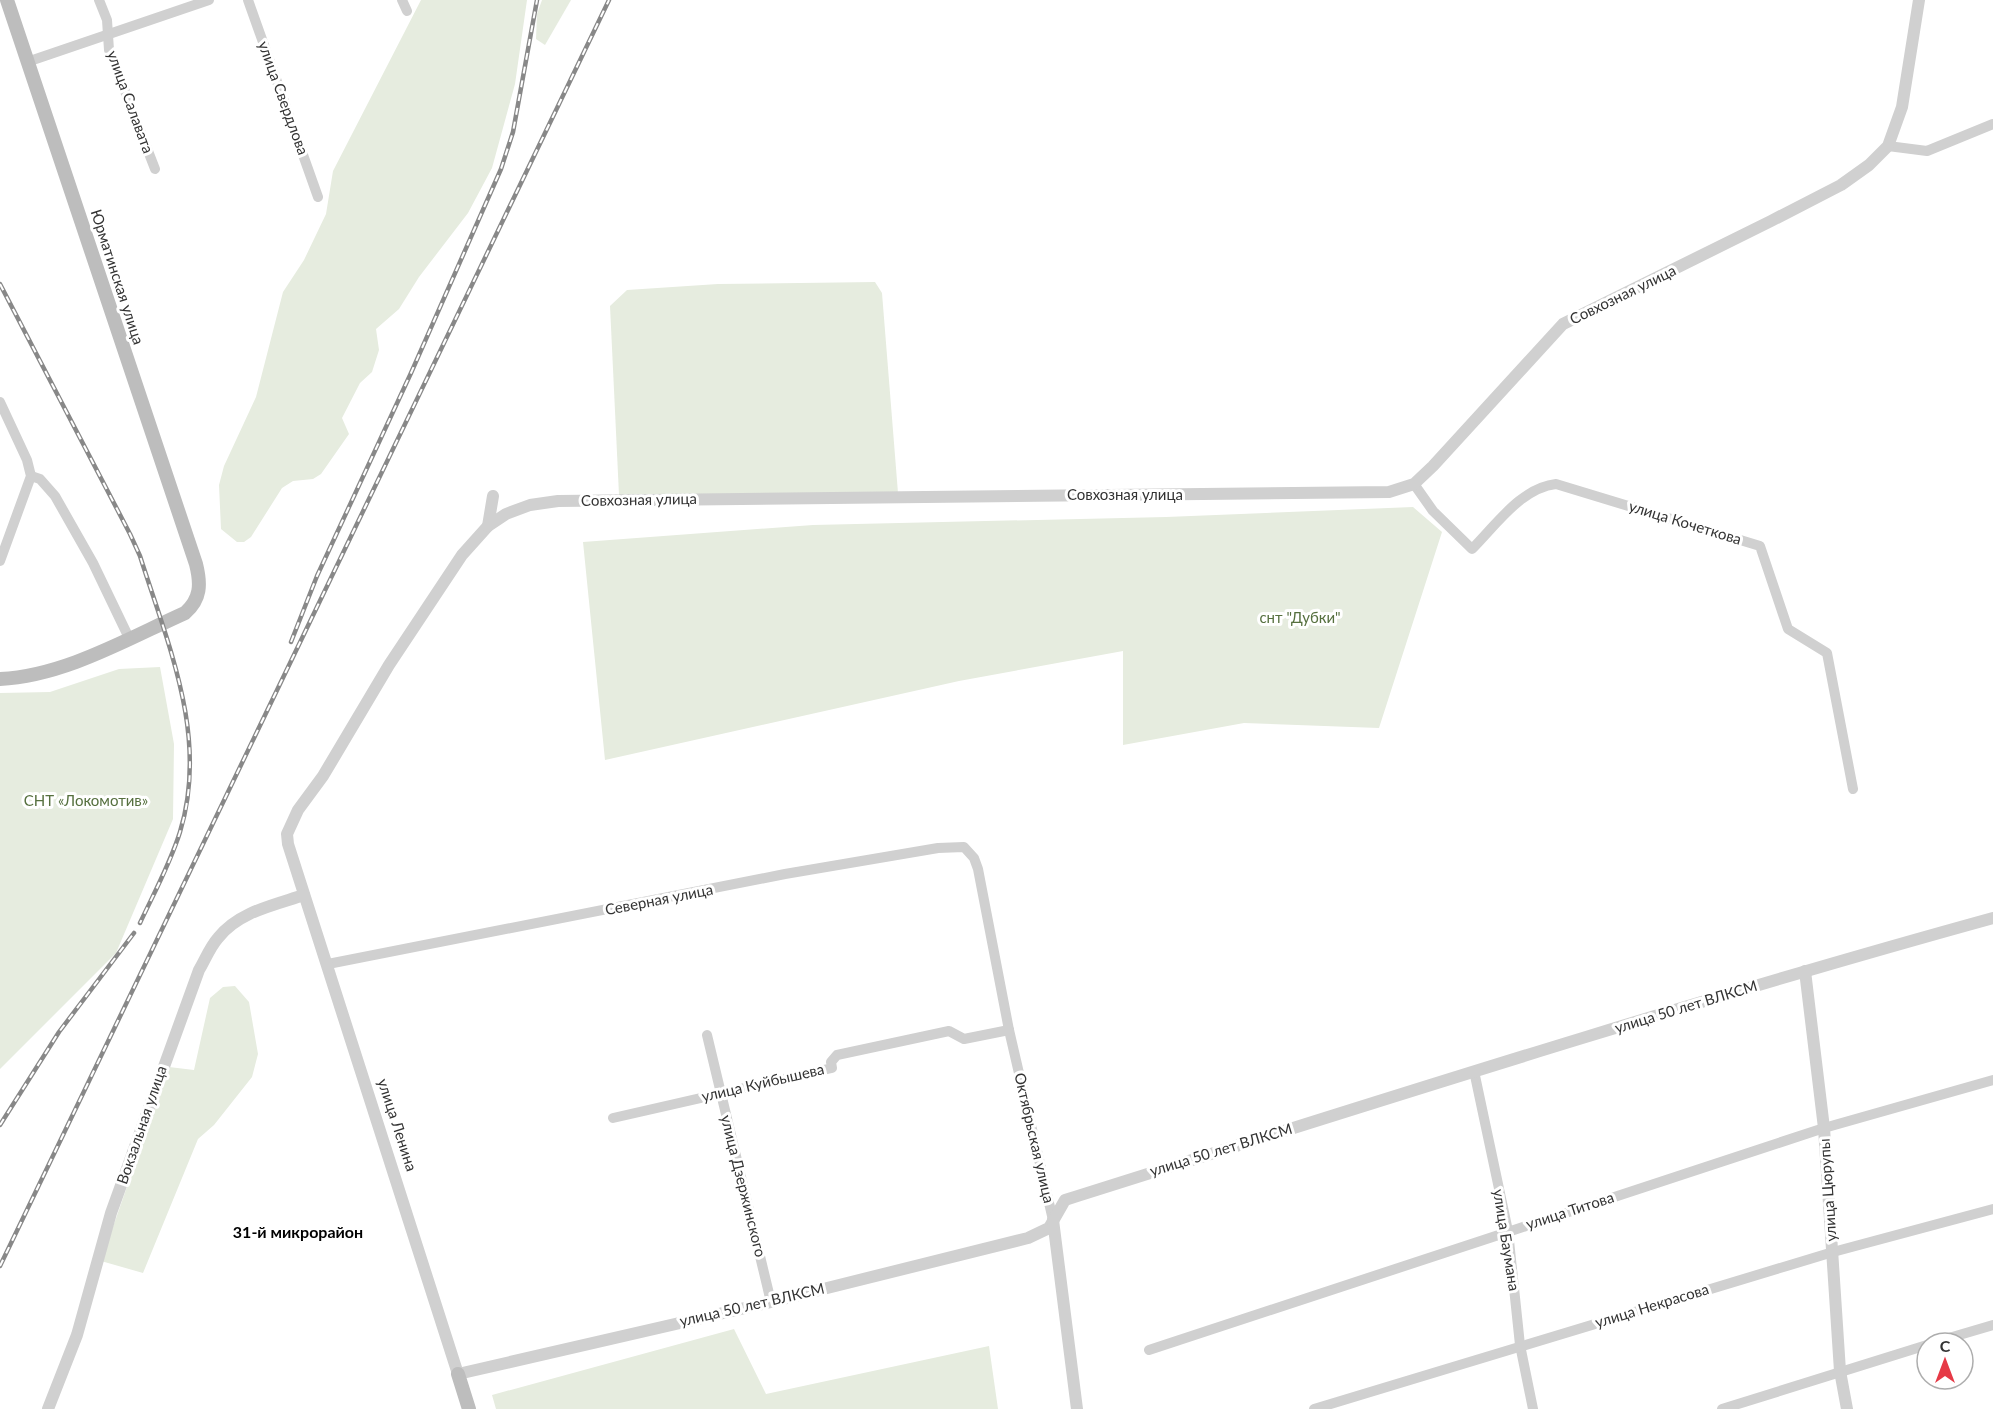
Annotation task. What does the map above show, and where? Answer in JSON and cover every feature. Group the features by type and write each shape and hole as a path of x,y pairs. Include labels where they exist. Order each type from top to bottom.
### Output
{"main road":[{"name":"Юрматинская улица","path":"0,679 39,674 185,613 192,607 200,587 196,564 7,0"},
{"name":"улица Ленина","path":"458,1374 469,1409"}],"street":[{"name":"улица Салавата","path":"99,0 106,20 109,50 155,169"},
{"path":"27,62 209,0"},
{"name":"улица Свердлова","path":"248,0 318,197"},
{"name":"Совхозная улица","path":"290,853 287,834 298,810 323,776 388,664 442,583 488,526 519,508 558,501 1389,492 1414,484 1498,397 1563,324 1841,185 1869,165 1888,146 1902,107 1919,0"},
{"path":"1888,146 1927,151 1993,124"},
{"path":"0,402 27,460 31,476 0,561"},
{"path":"31,476 40,479 55,496 93,562 129,638"},
{"name":"улица Кочеткова","path":"1414,484 1433,511 1472,549 1522,500 1535,490 1556,484 1760,546 1788,629 1827,653 1853,789"},
{"path":"488,526 493,496"},
{"name":"Северная улица","path":"328,964 785,874 938,848 964,848 974,858 978,869"},
{"name":"улица Ленина","path":"290,853 328,964 458,1374"},
{"name":"Октябрьская улица","path":"978,869 1009,1030 1053,1220 1077,1409"},
{"name":"Вокзальная улица","path":"50,1408 80,1324 111,1213 199,970 218,938 233,925 252,913 304,895"},
{"name":"улица 50 лет ВЛКСМ","path":"458,1374 771,1302 1028,1238 1049,1228 1065,1200 1474,1071 1805,971 1993,918"},
{"name":"улица Цюрупы","path":"1805,971 1824,1128 1840,1371 1847,1409"},
{"name":"улица Куйбышева","path":"613,1118 832,1068 831,1062 837,1055 949,1031 964,1039 1009,1030"},
{"name":"улица Дзержинского","path":"706,1035 771,1302"},
{"name":"улица Баумана","path":"1474,1071 1508,1232 1520,1345 1533,1409"},
{"name":"улица Титова","path":"1149,1350 1824,1128 1993,1080"},
{"name":"улица Некрасова","path":"1314,1409 1833,1252 1993,1209"},
{"path":"1973,1331 1993,1325"},
{"path":"1722,1409 1915,1349"}],"green space":[{"path":"421,0 527,0 515,84 492,168 468,213 419,277 399,309 376,329 379,350 372,372 360,383 342,418 349,434 321,474 313,479 293,481 282,488 251,537 244,542 237,542 221,529 219,485 224,466 256,397 283,292 304,260 326,214 333,171"},
{"path":"542,0 571,0 545,45 536,39 537,14"},
{"path":"875,282 882,293 898,493 619,495 610,306 627,290 718,284"},
{"name":"снт \"Дубки\"","path":"1413,507 1442,532 1379,728 1244,723 1123,745 1123,651 959,681 605,760 583,542 813,525 1166,517"},
{"name":"СНТ «Локомотив»","path":"160,667 174,744 173,819 116,953 0,1069 0,693 50,692 119,669"},
{"path":"235,986 249,1002 258,1054 252,1077 214,1125 198,1139 143,1273 101,1261 169,1067 194,1070 210,998 223,987"},
{"path":"734,1329 766,1394 989,1346 998,1409 496,1409 492,1395"}],"railway":[{"path":"291,642 317,576 411,373 501,169 513,132 537,0"},
{"path":"0,1266 609,0"},
{"path":"0,284 140,556 173,657 181,692 190,761 188,797 176,844 140,923"},
{"path":"0,1125 59,1032 134,933"}],"district":[{"name":"31-й микрорайон","path":"298,1232"}]}
